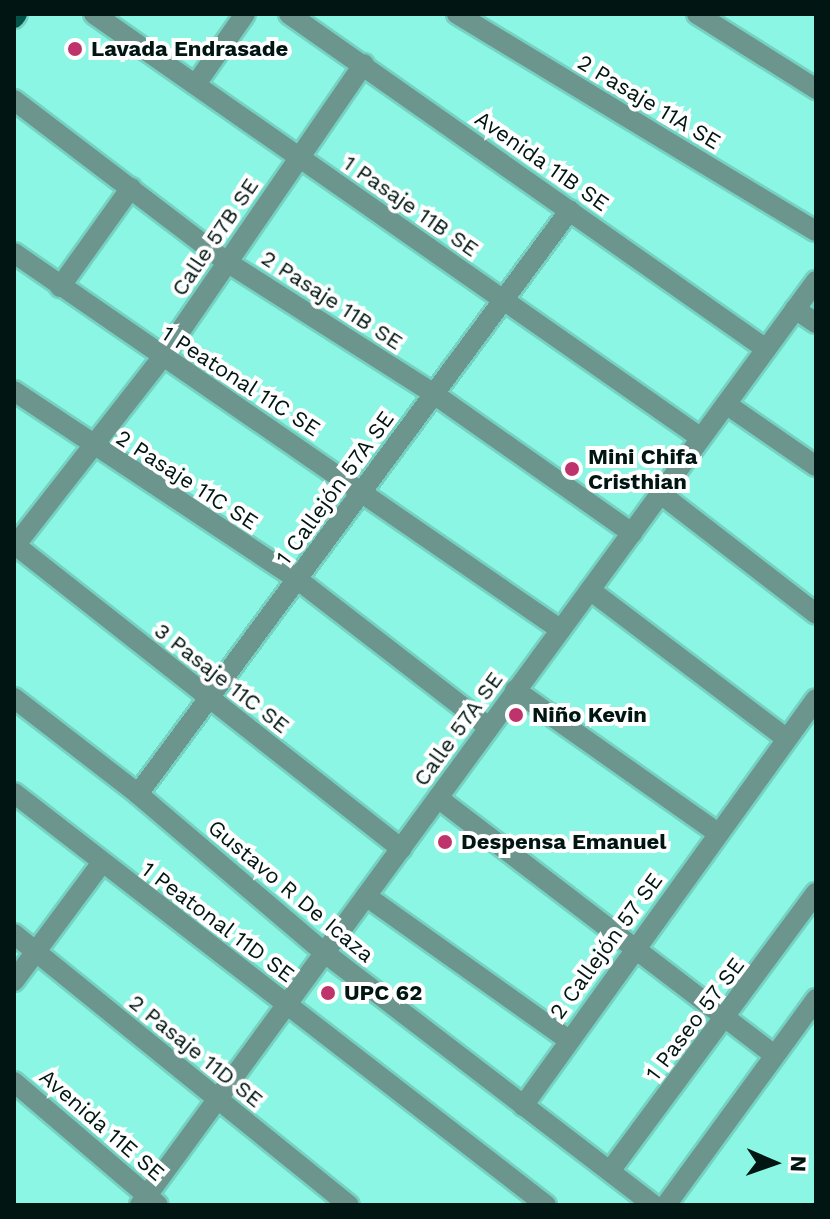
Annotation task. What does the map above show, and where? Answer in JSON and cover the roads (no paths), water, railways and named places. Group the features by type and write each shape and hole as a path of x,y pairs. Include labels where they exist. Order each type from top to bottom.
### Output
{"street":[{"name":"1 Pasaje 11B SE","path":"94,14 701,438"},
{"path":"196,84 245,14"},
{"name":"Avenida 11B SE","path":"289,14 766,349"},
{"name":"2 Pasaje 11A SE","path":"457,14 816,231"},
{"path":"697,14 816,89"},
{"name":"Calle 57B SE","path":"14,546 161,359 297,156 364,64"},
{"name":"2 Pasaje 11B SE","path":"14,100 227,262 434,394 632,533"},
{"path":"60,287 131,188"},
{"name":"1 Callejón 57A SE","path":"138,794 570,210"},
{"name":"1 Peatonal 11C SE","path":"14,253 161,359 364,490 561,630"},
{"name":"Calle 57A SE","path":"148,1202 218,1099 487,726 561,630 816,281"},
{"path":"795,309 816,323"},
{"name":"2 Pasaje 11C SE","path":"14,391 92,447 297,579 487,726"},
{"path":"726,404 816,466"},
{"path":"661,494 816,614"},
{"name":"3 Pasaje 11C SE","path":"14,546 401,849"},
{"path":"590,590 787,739"},
{"path":"515,690 718,833"},
{"name":"Gustavo R De Icaza","path":"14,698 138,794 325,953 653,1205"},
{"name":"2 Callejón 57 SE","path":"523,1106 567,1039 816,699"},
{"name":"1 Peatonal 11D SE","path":"14,793 101,864 288,1003 546,1205"},
{"path":"438,798 774,1055"},
{"path":"14,981 101,864"},
{"name":"1 Paseo 57 SE","path":"610,1171 816,893"},
{"path":"366,896 567,1039"},
{"name":"2 Pasaje 11D SE","path":"14,934 349,1205"},
{"path":"666,1205 816,999"},
{"name":"Avenida 11E SE","path":"14,1082 148,1202"}],"place":[{"name":"Lavada Endrasade","path":"75,49"},
{"name":"Mini Chifa Cristhian","path":"572,469"},
{"name":"Niño Kevin","path":"516,715"},
{"name":"Despensa Emanuel","path":"445,842"},
{"name":"UPC 62","path":"328,993"}]}
